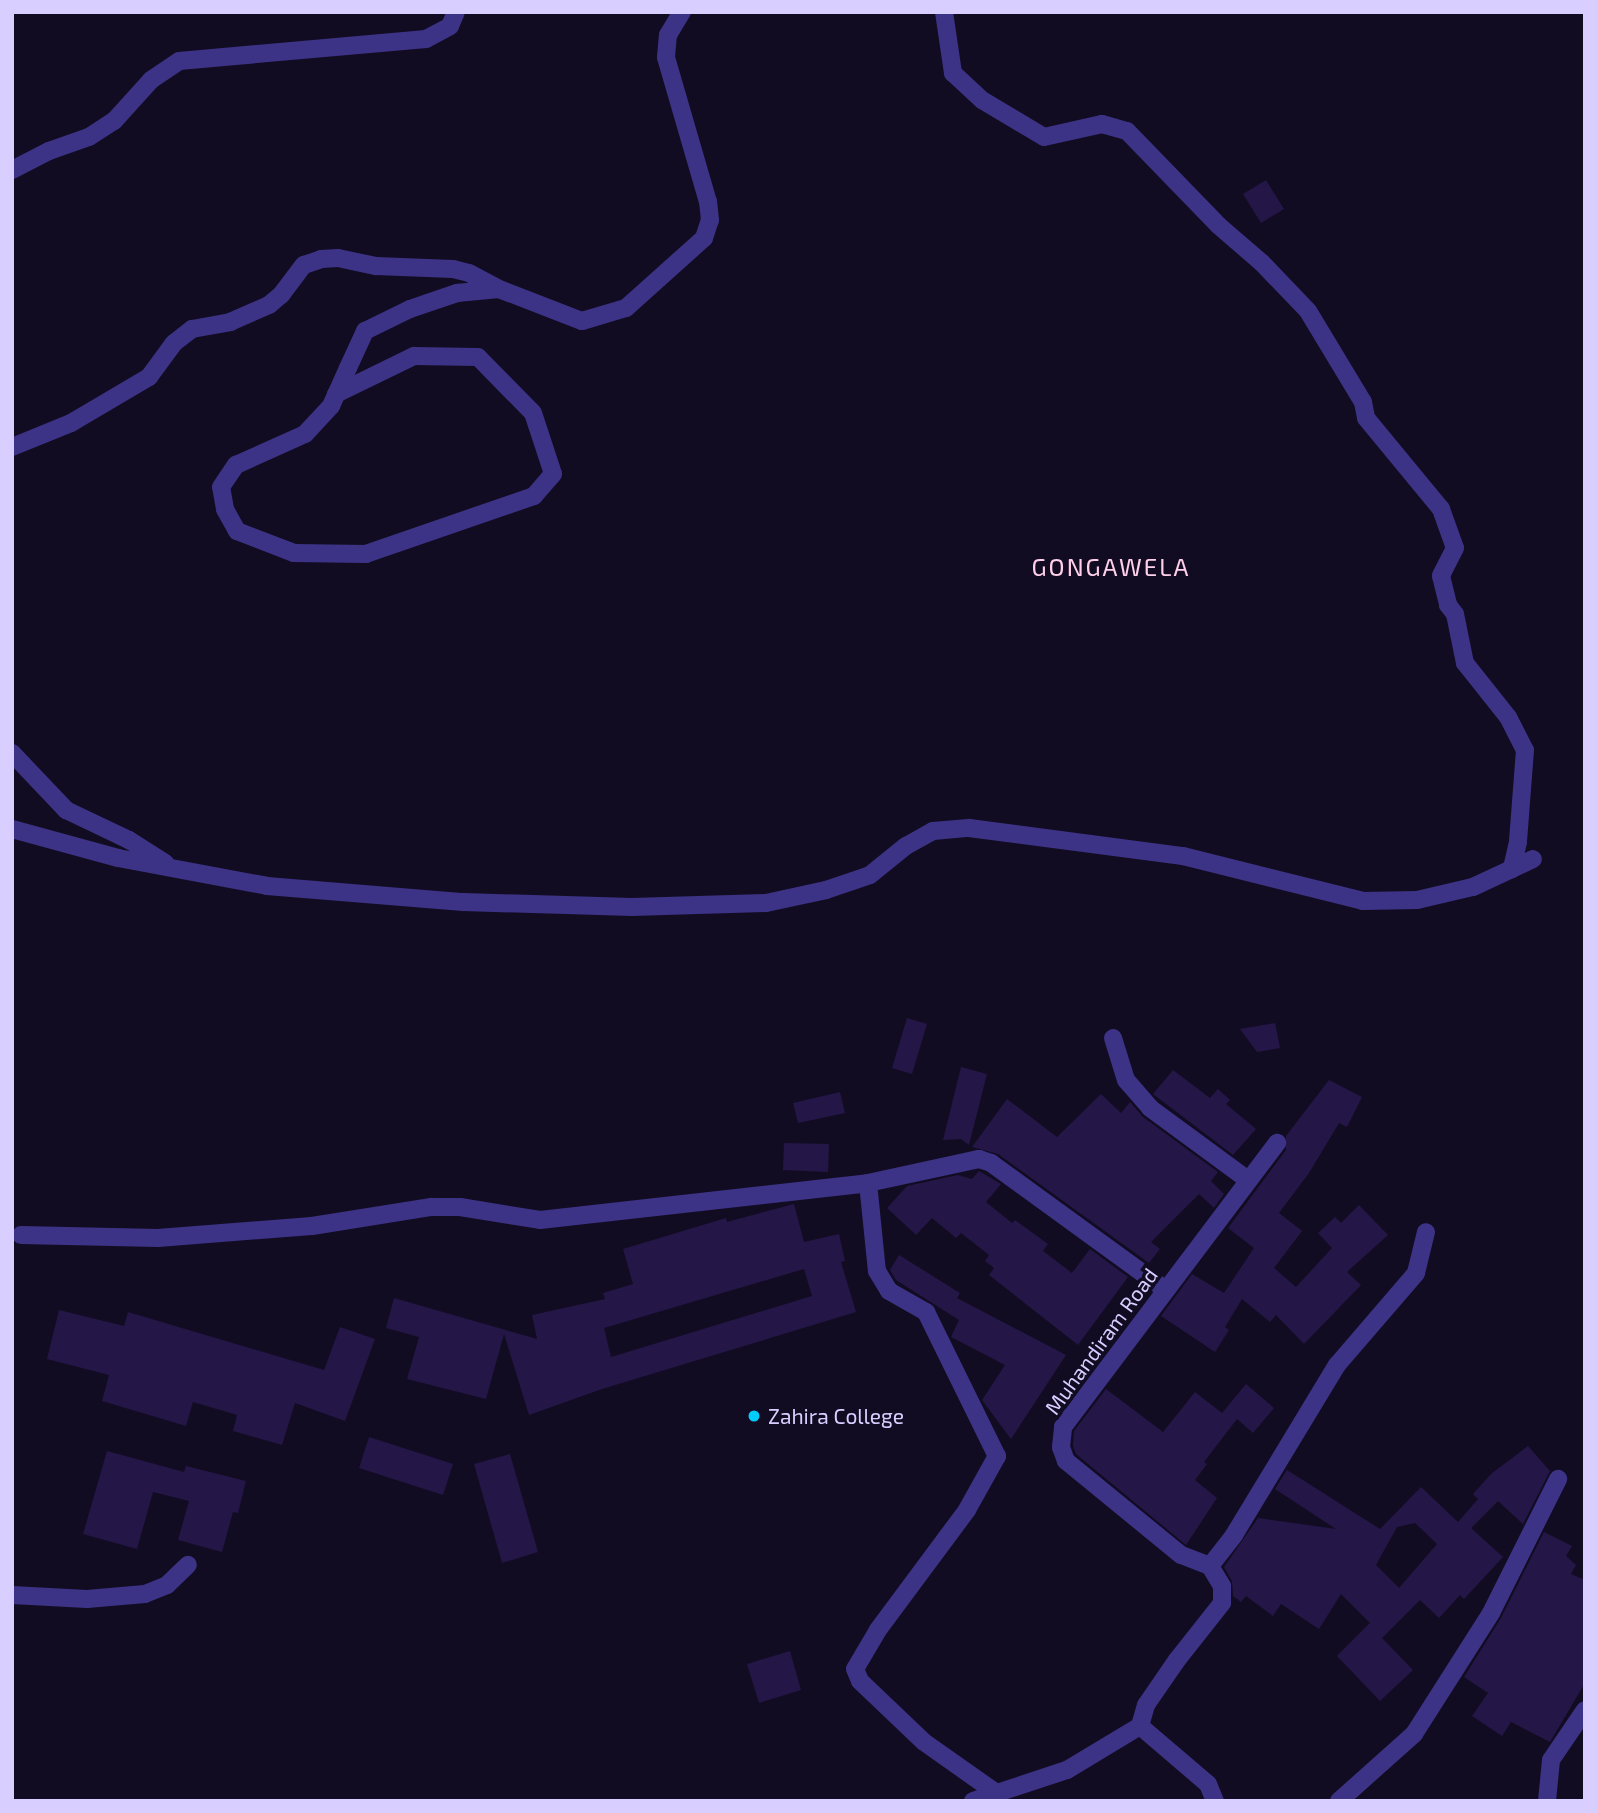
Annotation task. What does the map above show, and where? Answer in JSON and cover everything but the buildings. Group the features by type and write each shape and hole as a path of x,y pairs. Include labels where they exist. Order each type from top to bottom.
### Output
{"street":[{"path":"12,170 49,151 89,137 114,121 151,80 179,61 426,39 450,26 456,12"},
{"path":"12,447 71,423 149,377 174,343 192,329 230,322 269,305 304,265 321,259 338,258 376,266 453,269 469,273 499,289 582,321 626,308 704,238 710,220 708,202 666,57 668,35 682,12"},
{"path":"944,12 953,73 982,100 1044,136 1102,124 1127,131 1218,225 1262,263 1308,311 1363,402 1366,418 1441,509 1455,548 1441,576 1448,605 1455,614 1465,663 1507,717 1525,750 1518,842 1512,869"},
{"path":"336,394 414,356 478,357 533,413 553,474 534,496 366,554 293,553 237,531 225,509 221,487 236,465 304,434 331,406 336,394 365,331 410,309 457,293 499,289"},
{"path":"12,753 66,810 129,841 174,868"},
{"path":"12,828 118,858 267,886 463,902 632,907 766,903 826,891 870,875 906,846 933,831 969,828 1183,856 1363,901 1417,900 1473,887 1533,859"},
{"path":"1113,1038 1126,1080 1150,1108 1248,1180"},
{"name":"Muhandiram Road","path":"1210,1566 1181,1555 1066,1461 1061,1447 1063,1427 1277,1143"},
{"path":"21,1235 158,1238 312,1226 431,1207 460,1207 541,1220 868,1183 979,1159 991,1163 1166,1290"},
{"path":"868,1183 877,1271 889,1291 926,1312 998,1456 967,1510 878,1630 855,1669 860,1681 924,1742 995,1792"},
{"path":"973,1801 1067,1770 1140,1726 1146,1705 1222,1603 1222,1586 1210,1566 1234,1535 1337,1365 1416,1273 1426,1232"},
{"path":"1339,1801 1414,1734 1491,1613 1558,1479"},
{"path":"12,1595 87,1599 145,1594 167,1585 187,1565"},
{"path":"1547,1801 1551,1760 1585,1710"},
{"path":"1140,1726 1208,1784 1215,1801"}],"place":[{"name":"Zahira College","path":"754,1416"}],"district":[{"name":"GONGAWELA","path":"1111,567"}]}
